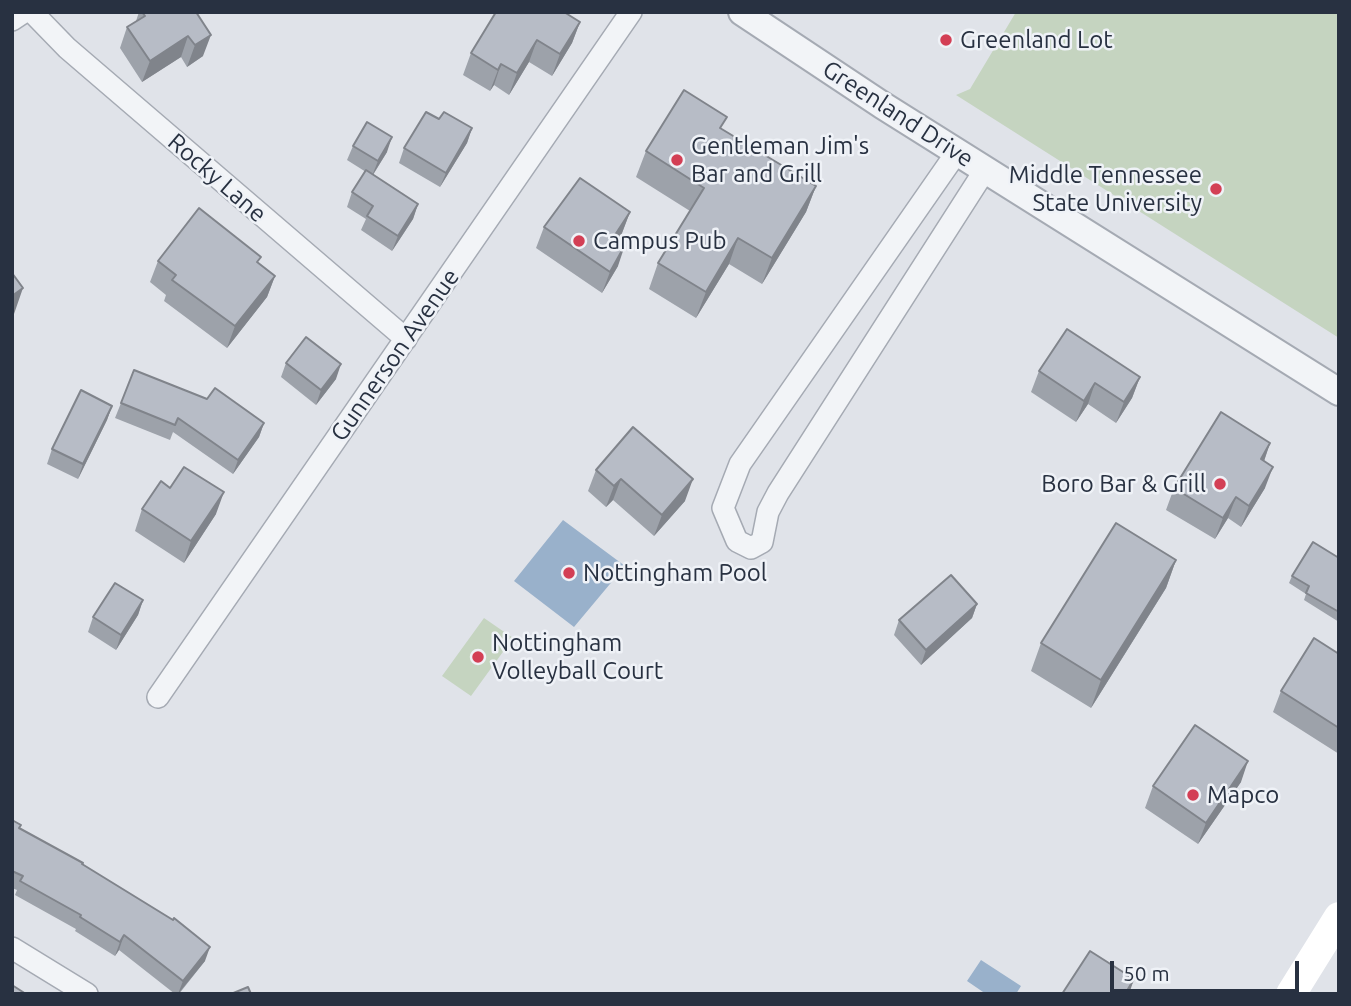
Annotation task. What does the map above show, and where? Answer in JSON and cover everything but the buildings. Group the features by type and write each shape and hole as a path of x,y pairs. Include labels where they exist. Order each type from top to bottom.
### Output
{"main road":[{"path":"1291,994 1339,917"}],"street":[{"path":"12,20 24,12"},
{"name":"Rocky Lane","path":"32,12 75,56 406,339"},
{"name":"Gunnerson Avenue","path":"158,697 631,12"},
{"name":"Greenland Drive","path":"742,12 985,170 1339,392"},
{"path":"957,152 740,464 723,508 737,541 751,548 761,542 768,512 778,493 985,170"},
{"path":"12,948 87,994"}],"green space":[{"name":"Middle Tennessee State University","path":"1016,12 1339,12 1339,338 956,95 970,89"},
{"name":"Nottingham Volleyball Court","path":"484,618 513,638 471,696 442,676"}],"water":[{"name":"Nottingham Pool","path":"563,520 625,566 574,627 514,581"},
{"path":"981,960 1021,986 1016,994 986,994 967,981"}],"place":[{"name":"Greenland Lot","path":"946,40"},
{"name":"Gentleman Jim's Bar and Grill","path":"677,160"},
{"name":"Middle Tennessee State University","path":"1216,189"},
{"name":"Campus Pub","path":"579,241"},
{"name":"Boro Bar & Grill","path":"1220,484"},
{"name":"Nottingham Pool","path":"569,573"},
{"name":"Nottingham Volleyball Court","path":"478,657"},
{"name":"Mapco","path":"1193,795"}]}
